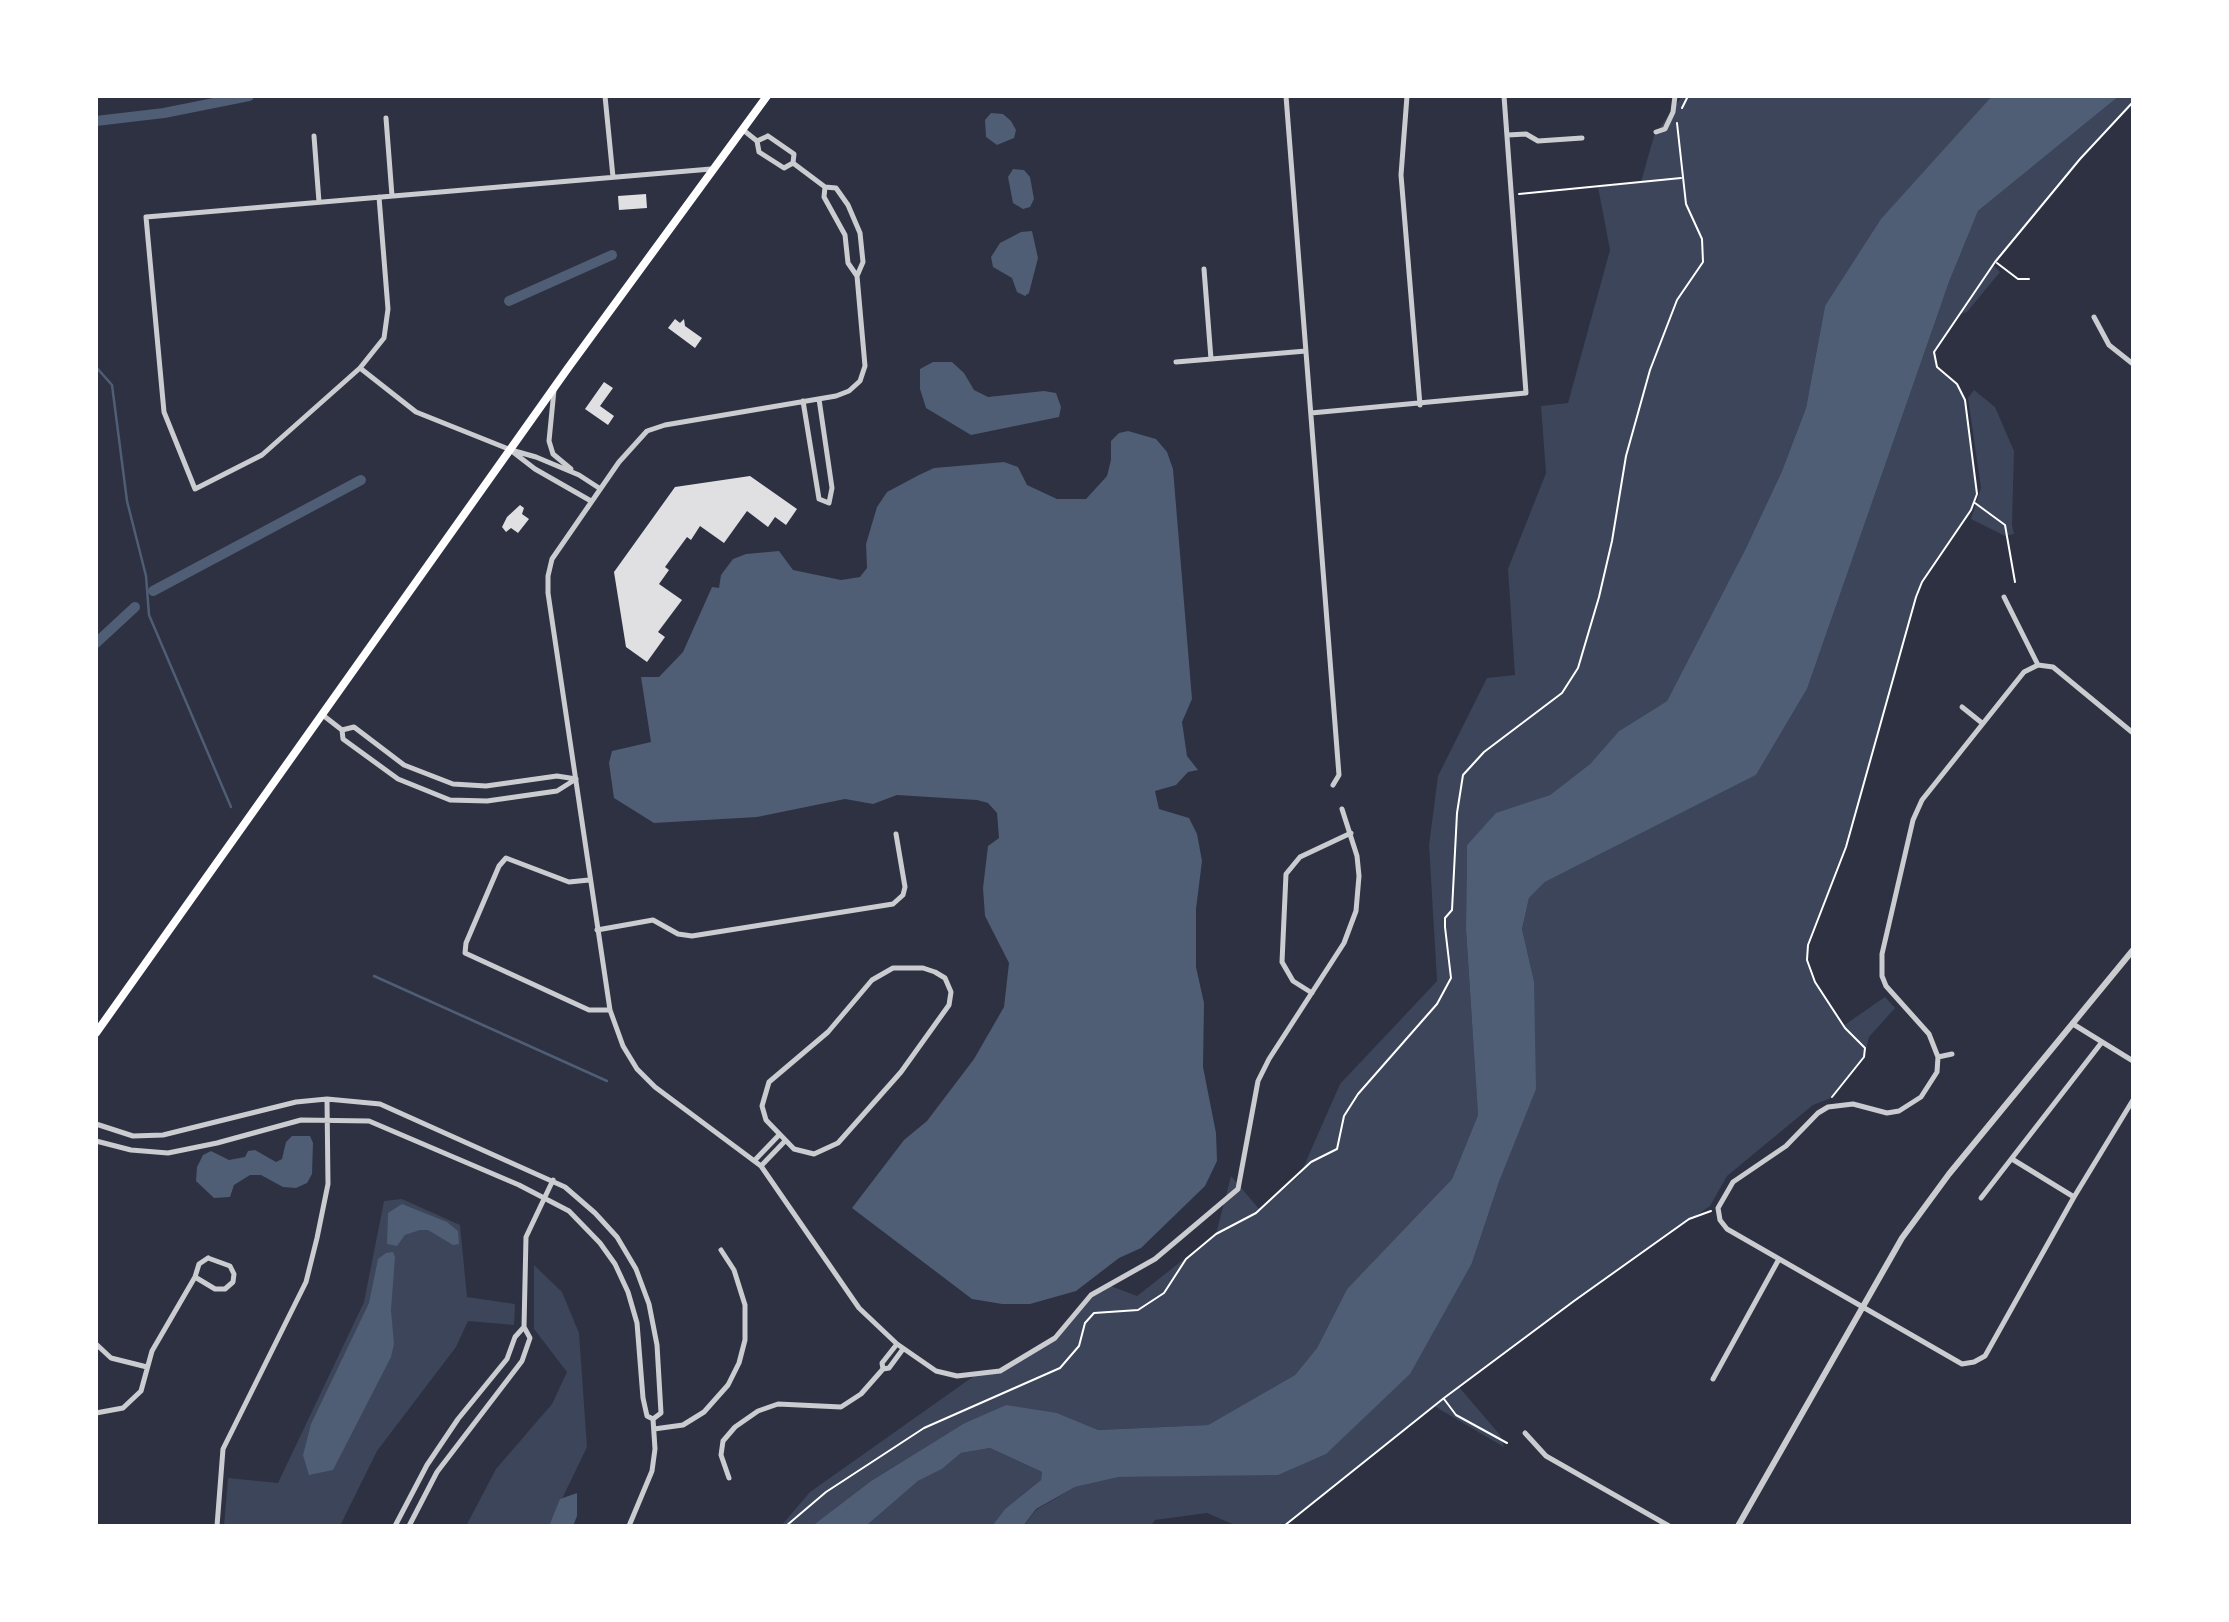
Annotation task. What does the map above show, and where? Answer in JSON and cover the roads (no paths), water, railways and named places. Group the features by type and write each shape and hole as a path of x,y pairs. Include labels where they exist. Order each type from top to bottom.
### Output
{"main road":[{"path":"96,1033 711,169 767,96"}],"street":[{"path":"606,96 613,177"},
{"path":"1286,96 1339,775 1333,785"},
{"path":"1406,96 1401,175 1420,405"},
{"path":"1311,413 1420,405 1526,393 1504,96"},
{"path":"1656,132 1665,129 1673,112 1675,96"},
{"path":"386,118 392,196"},
{"path":"742,129 757,141 760,152 784,168 793,163"},
{"path":"1508,135 1525,134 1538,141 1582,138"},
{"path":"314,135 319,202"},
{"path":"757,141 768,136 794,154 793,163"},
{"path":"793,163 825,187 836,188 848,205 860,233 863,262 858,276 865,366 860,381 849,391 819,399 647,431 600,488 559,546 548,576 589,880 610,1010 623,1046 637,1069 655,1087 761,1166 859,1308 903,1349 936,1371 957,1376 1000,1371 1055,1338 1091,1295 1155,1259 1238,1189 1258,1081 1344,943 1356,911 1359,876 1351,833 1342,809"},
{"path":"379,197 388,309 384,338 360,369 262,455 195,489 164,412 146,217 319,202 613,177 711,169"},
{"path":"825,187 824,197 845,235 848,263 858,276"},
{"path":"1204,269 1211,359"},
{"path":"2094,317 2109,345 2133,364"},
{"path":"1176,362 1306,351"},
{"path":"360,369 416,412 579,475"},
{"path":"554,389 550,448 553,454 579,475 600,488"},
{"path":"803,401 819,499 829,503 832,488 819,399"},
{"path":"511,450 535,469 591,501"},
{"path":"2004,597 2038,664"},
{"path":"2133,733 2053,667 2038,664 2024,672 1917,810 1882,954 1882,976 1886,986 1928,1034 1938,1057 1937,1072 1931,1085 1911,1105 1899,1111 1887,1113 1853,1104 1828,1107 1807,1122 1779,1151 1733,1182 1718,1208 1720,1220 1727,1229 1962,1364 1974,1362 1985,1356 2074,1197 2133,1100"},
{"path":"1962,706 1982,723"},
{"path":"324,716 342,730 343,739 398,779 450,800 487,801 557,791 576,779"},
{"path":"342,730 354,727 404,765 437,781 486,786 557,776 576,779"},
{"path":"1312,993 1293,981 1282,962 1286,874 1300,857 1351,833"},
{"path":"597,930 653,920 678,934 692,936 893,904 903,895 905,887 896,834"},
{"path":"589,880 569,882 506,858 466,943 465,953 589,1010 610,1010"},
{"path":"1738,1526 1862,1307 1926,1204 2133,950"},
{"path":"893,968 923,968 944,978 951,992 949,1005 901,1072 838,1143 814,1154 802,1153 779,1135 766,1120 762,1106 769,1082 828,1032 881,972 893,968"},
{"path":"2073,1024 2133,1061"},
{"path":"1981,1198 2102,1042"},
{"path":"1938,1057 1952,1054"},
{"path":"217,1526 223,1449 306,1282 328,1184 327,1099"},
{"path":"96,1124 133,1136 163,1135 296,1102 327,1099 380,1104 553,1180 595,1213 617,1237 636,1269 649,1304 657,1345 661,1413 653,1419"},
{"path":"96,1142 131,1150 168,1153 301,1120 369,1121 544,1197 569,1211 600,1243 615,1264 628,1292 637,1323 643,1398 647,1416 653,1419"},
{"path":"755,1160 779,1135"},
{"path":"761,1166 785,1141"},
{"path":"2012,1159 2074,1197"},
{"path":"409,1526 437,1472 522,1361 530,1338 524,1327 526,1237 553,1180"},
{"path":"654,1429 683,1425 704,1412 728,1385 739,1363 745,1339 745,1305 739,1281 720,1250"},
{"path":"96,1413 123,1408 134,1401 141,1391 152,1351 195,1277 198,1264 208,1258 230,1266 234,1274 233,1282 225,1289 215,1289 195,1277"},
{"path":"1713,1379 1779,1259"},
{"path":"395,1526 427,1465 458,1419 508,1359 515,1337 524,1327"},
{"path":"96,1344 111,1358 147,1367"},
{"path":"883,1369 882,1363 897,1344"},
{"path":"729,1478 722,1455 723,1441 746,1419 778,1404 841,1407 861,1394 883,1369 889,1368 903,1349"},
{"path":"629,1526 652,1471 653,1419"},
{"path":"1525,1433 1546,1456 1669,1526"}],"waterway":[{"path":"96,121 164,113 249,96"},
{"path":"509,301 612,255"},
{"path":"96,367 112,385 127,501 146,576 149,615 231,807"},
{"path":"153,591 361,480"},
{"path":"96,643 135,607"},
{"path":"374,976 607,1081"}]}
